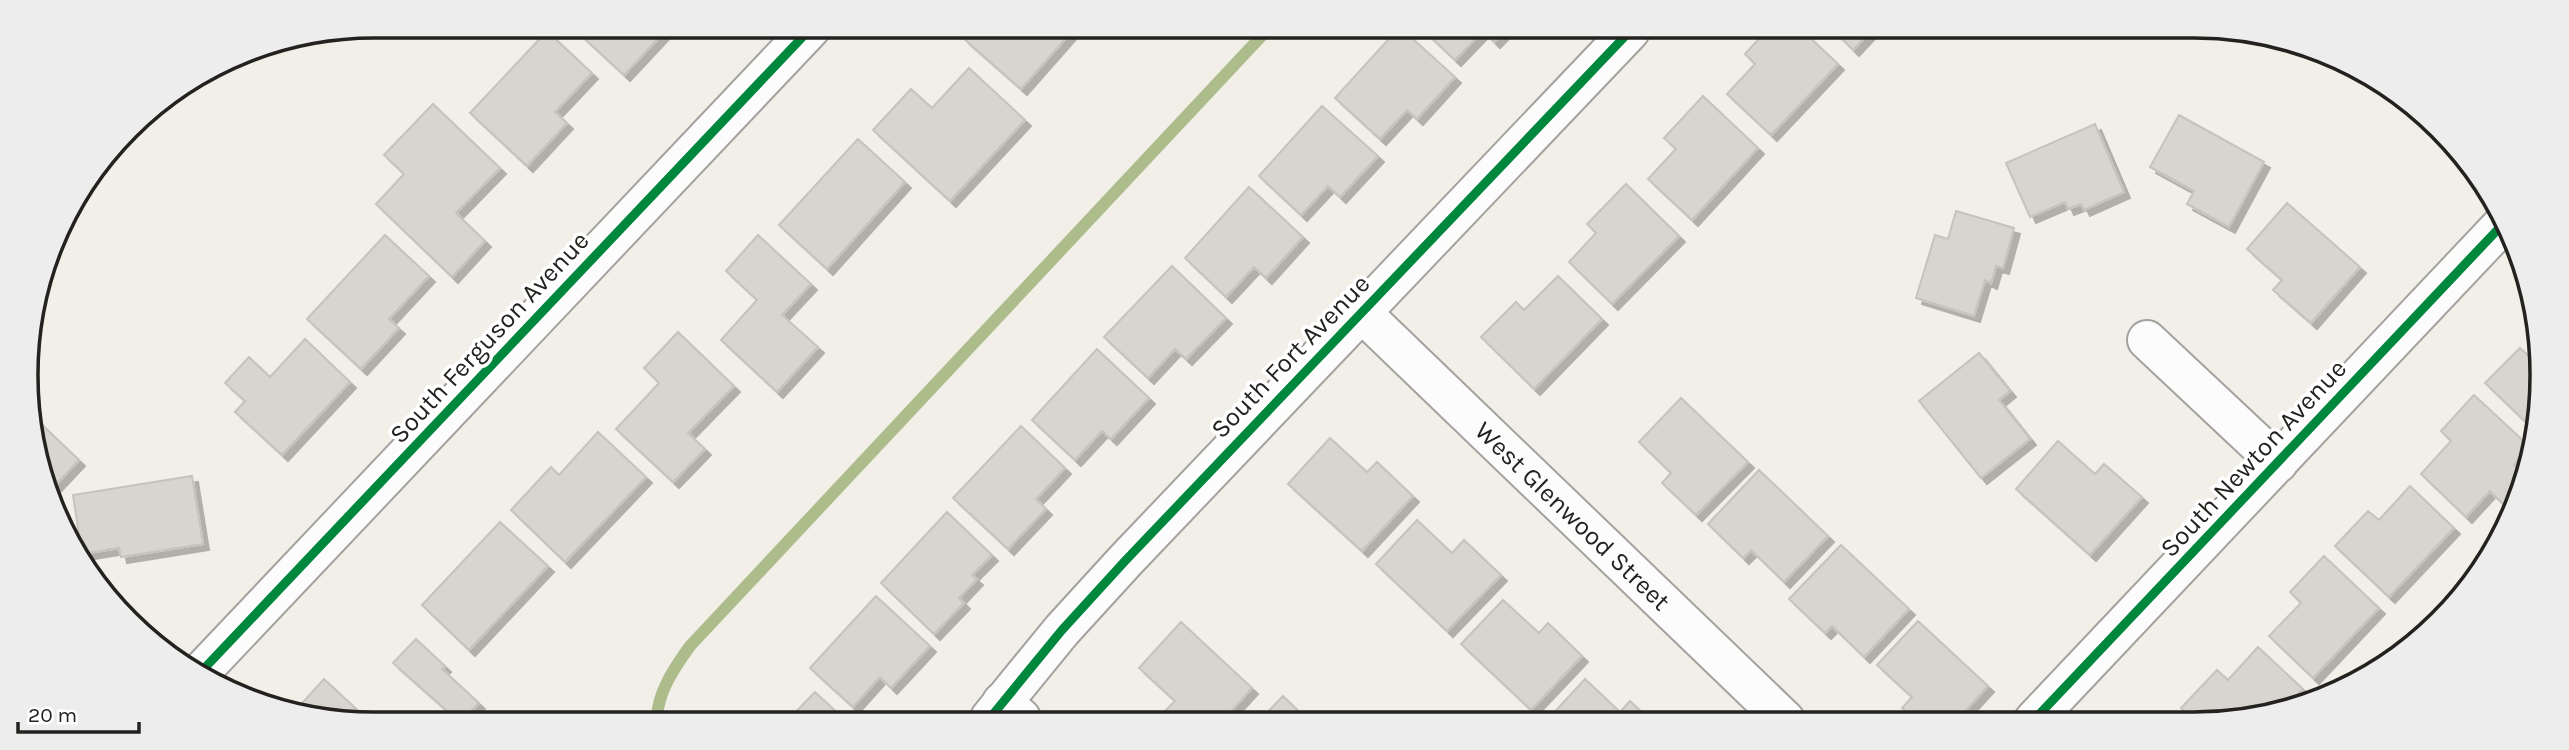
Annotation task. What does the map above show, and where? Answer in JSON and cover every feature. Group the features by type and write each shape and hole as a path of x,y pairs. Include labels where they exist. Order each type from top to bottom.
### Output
{"street":[{"name":"South Ferguson Avenue","path":"207,666 802,38"},
{"name":"South Fort Avenue","path":"1005,712 1125,561 1623,38"},
{"name":"South Newton Avenue","path":"2042,712 2498,230"},
{"name":"West Glenwood Street","path":"1361,312 1777,712"},
{"path":"2147,340 2278,463"}],"building":[{"path":"540,38 554,38 592,73 555,112 567,123 527,166 470,113"},
{"path":"584,38 659,38 624,75"},
{"path":"963,38 1066,38 1021,89"},
{"path":"1390,38 1412,38 1455,77 1417,119 1407,110 1380,139 1335,98"},
{"path":"1432,38 1476,38 1455,60"},
{"path":"1760,38 1810,38 1838,64 1771,135 1727,94 1755,64 1745,54"},
{"path":"1841,38 1864,38 1853,50"},
{"path":"969,68 1025,120 950,201 873,130 911,89 932,108"},
{"path":"1703,96 1758,148 1692,220 1648,179 1676,149 1664,138"},
{"path":"433,104 500,168 456,213 485,241 452,277 376,204 404,174 384,155"},
{"path":"1322,106 1378,156 1340,197 1328,186 1301,215 1259,176"},
{"path":"2179,115 2264,162 2229,227 2187,204 2194,191 2150,167"},
{"path":"2095,124 2124,192 2084,210 2081,204 2068,209 2065,202 2030,217 2006,163"},
{"path":"858,139 905,182 827,269 779,225"},
{"path":"1626,184 1679,236 1612,304 1569,262 1596,233 1587,224"},
{"path":"1249,187 1303,237 1266,278 1254,267 1226,297 1185,258"},
{"path":"2287,203 2360,267 2311,323 2273,290 2282,280 2247,249"},
{"path":"1956,211 2014,228 2003,268 1996,266 1991,283 1985,280 1974,316 1916,298 1935,235 1948,239"},
{"path":"385,235 429,276 389,319 399,328 361,369 307,319"},
{"path":"758,235 811,284 782,315 818,347 777,392 721,340 757,300 726,271"},
{"path":"1172,266 1226,318 1186,359 1175,349 1148,378 1104,337"},
{"path":"1558,276 1602,319 1534,389 1481,337 1516,302 1524,310"},
{"path":"678,332 734,386 688,433 705,449 673,482 616,429 659,383 644,368"},
{"path":"305,339 350,382 282,455 235,412 245,401 225,383 249,357 270,377"},
{"path":"2520,348 2530,357 2527,424 2485,383"},
{"path":"1097,349 1149,398 1111,439 1102,431 1075,460 1032,420"},
{"path":"1979,353 2010,391 1999,400 2030,439 1981,478 1919,401"},
{"path":"2474,395 2524,441 2520,458 2514,465 2517,468 2504,505 2490,491 2466,517 2421,474 2451,441 2441,431"},
{"path":"1681,398 1748,462 1696,515 1662,483 1671,473 1639,442"},
{"path":"42,425 79,460 56,484"},
{"path":"1021,426 1065,468 1036,499 1046,509 1008,549 953,498"},
{"path":"598,432 646,477 565,562 511,510 551,467 559,475"},
{"path":"1330,438 1367,472 1377,462 1413,496 1362,551 1288,484"},
{"path":"2058,441 2095,474 2104,464 2142,497 2090,555 2016,489"},
{"path":"1759,470 1828,536 1784,582 1751,550 1743,558 1708,524"},
{"path":"192,476 203,544 121,557 119,548 90,553 79,534 73,495"},
{"path":"2410,486 2454,528 2389,597 2335,546 2368,511 2379,520"},
{"path":"947,512 992,555 972,575 977,579 959,598 964,603 934,634 881,583"},
{"path":"1417,520 1452,553 1464,540 1501,575 1447,631 1376,564"},
{"path":"500,522 548,566 469,650 422,605"},
{"path":"1841,545 1909,609 1864,657 1832,626 1825,633 1789,599"},
{"path":"2324,556 2379,608 2313,678 2269,636 2301,603 2290,592"},
{"path":"876,596 930,646 891,688 880,677 853,707 810,668"},
{"path":"1503,600 1539,633 1548,623 1582,656 1531,710 1461,644"},
{"path":"1918,621 1988,686 1964,712 1906,712 1902,708 1912,697 1877,665"},
{"path":"1181,622 1252,688 1230,712 1166,712 1175,701 1139,668"},
{"path":"416,639 445,666 442,669 479,703 470,712 448,712 393,663"},
{"path":"2258,647 2303,689 2297,695 2238,709 2185,712 2181,708 2217,670 2228,680"},
{"path":"324,679 359,711 331,709 302,703"},
{"path":"1585,679 1620,712 1554,712"},
{"path":"815,692 837,712 796,712"},
{"path":"1283,696 1300,712 1268,712"},
{"path":"1630,701 1642,712 1620,712"}],"waterway":[{"path":"658,712 664,689 690,646 1260,38"}],"cycle path":[{"path":"207,666 802,38"},
{"path":"995,712 1062,630 1125,561 1623,38"},
{"path":"2042,712 2498,230"}]}
